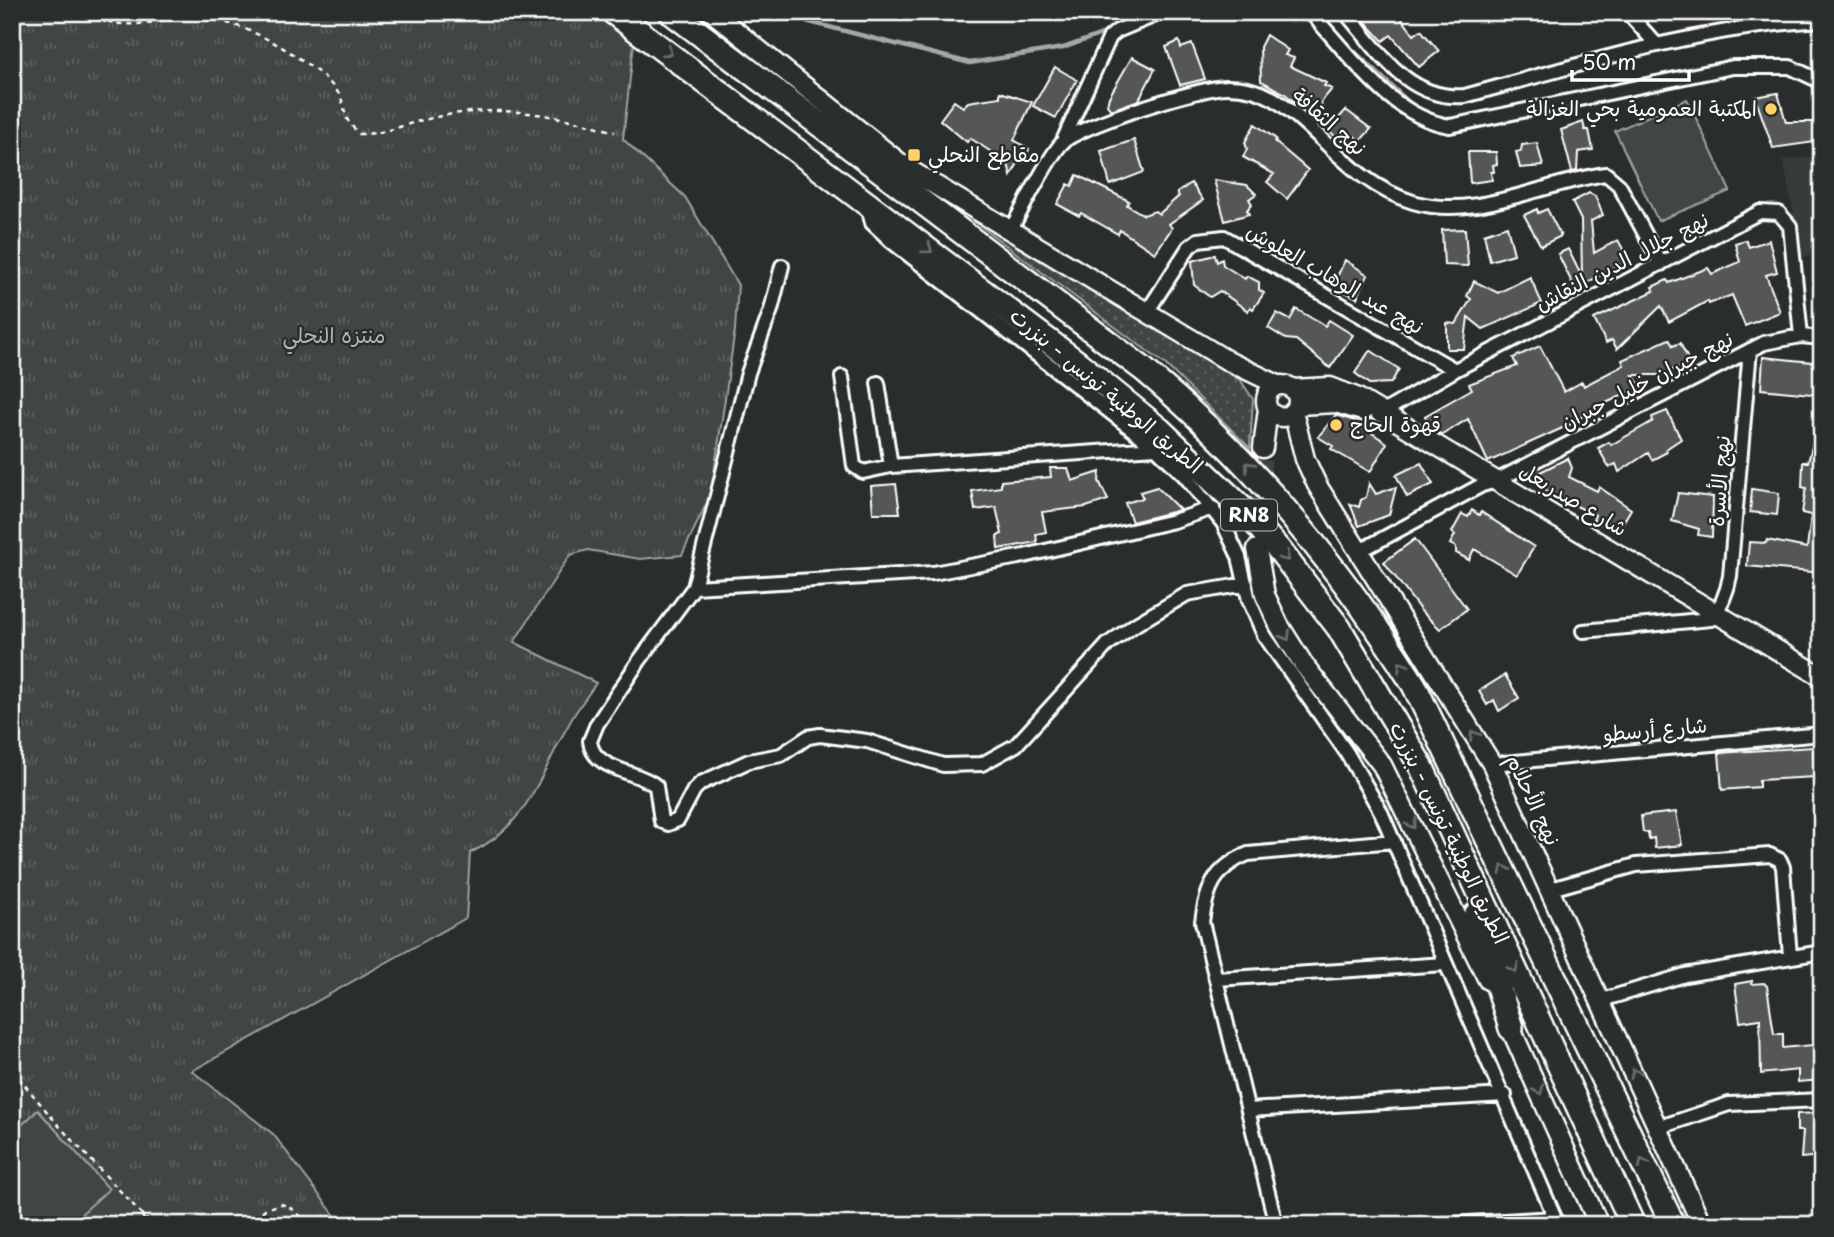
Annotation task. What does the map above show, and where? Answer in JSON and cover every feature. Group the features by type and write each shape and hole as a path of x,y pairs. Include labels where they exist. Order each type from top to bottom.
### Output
{"highway":[{"name":"الطريق الوطنية تونس - بنزرت","path":"613,12 867,202 1150,422 1246,512 1339,628 1421,766 1633,1225"},
{"name":"الطريق الوطنية تونس - بنزرت","path":"671,12 1143,369 1194,412 1279,499 1371,617 1414,685 1673,1225"},
{"name":"RN8","path":"1387,706 1480,925 1511,1028"}],"street":[{"path":"712,12 886,153 1228,361 1283,400 1263,448"},
{"path":"1011,229 1062,143 1110,37 1117,31 1163,12"},
{"path":"1310,12 1396,102 1430,122 1451,126 1733,66 1790,68 1822,82"},
{"path":"1345,12 1401,77 1431,94 1449,97 1465,96 1656,44 1770,24 1822,20"},
{"path":"1627,12 1656,44"},
{"name":"نهج الثقافة","path":"1062,143 1099,125 1203,90 1249,88 1272,98 1299,118 1342,162 1371,182 1412,202 1434,207 1467,206 1606,174 1619,185 1661,264"},
{"path":"867,202 872,223 891,241 1156,447 1213,508 1232,538 1255,616 1264,635 1347,753 1394,841 1445,964 1505,1094 1557,1221 1433,1225"},
{"name":"نهج جلال الدين النقاش","path":"1378,415 1455,370 1760,212 1779,213 1790,226 1801,336"},
{"name":"نهج عبد الوهاب العلوش","path":"1147,312 1189,247 1198,240 1224,237 1455,370"},
{"path":"782,266 771,310 748,373 694,587 639,661 597,724 590,741 594,755 603,762 656,786 661,821 668,824 678,820 694,790 701,783 749,761 781,755 808,737 820,735 867,741 943,765 982,764 1016,745 1108,644 1136,624 1187,594 1245,584"},
{"name":"نهج جبران خليل جبران","path":"1358,552 1764,343 1801,336 1822,338"},
{"name":"نهج الأسرة","path":"1714,616 1727,593 1730,576 1750,350"},
{"path":"842,377 854,466 867,472 891,466 1156,447"},
{"path":"878,383 891,466"},
{"name":"شارع صدربعل","path":"1283,400 1345,404 1378,415 1714,616 1822,677"},
{"name":"نهج الأحلام","path":"1283,400 1313,477 1492,764 1660,1127 1702,1225"},
{"path":"694,587 933,573 1065,547 1174,521 1213,508"},
{"path":"1257,549 1265,595 1279,625 1304,665 1382,765 1511,1028 1599,1225"},
{"path":"1583,631 1714,616"},
{"name":"شارع صدربعل","path":"1714,616 1822,687"},
{"name":"شارع أرسطو","path":"1492,764 1822,734"},
{"path":"1276,1225 1202,922 1205,898 1215,876 1229,861 1248,854 1394,841"},
{"path":"1550,890 1636,866 1770,855 1780,860 1783,867 1790,956"},
{"path":"1602,1000 1685,975 1822,952"},
{"path":"1217,979 1445,964"},
{"path":"1248,1110 1505,1094"},
{"path":"1660,1127 1730,1104 1822,1100"}],"path":[{"path":"90,12 105,23 136,25 190,18 230,24 273,43 313,68 340,96 343,118 359,134 379,134 427,119 485,110 539,113 615,132"},
{"path":"101,12 105,23"},
{"path":"12,1070 60,1127 152,1225"},
{"path":"247,1225 265,1209 282,1204 294,1210 309,1225"},
{"path":"141,1213 146,1225"}],"shaded area":[{"path":"1822,156 1822,250 1802,258 1783,160"}],"green space":[{"name":"منتزه النحلي","path":"12,12 602,12 635,34 623,139 685,197 738,285 735,330 711,494 682,555 640,559 588,550 570,555 514,642 596,683 572,719 519,814 490,842 470,853 466,918 192,1071 273,1134 342,1225 12,1225"},
{"path":"1687,99 1730,191 1658,221 1615,131"},
{"path":"944,199 1241,381 1253,399 1250,448 1166,365"},
{"path":"38,1110 109,1189 69,1225 12,1224 12,1134"}],"building":[{"path":"1371,12 1397,12 1414,35 1421,30 1439,51 1419,67 1391,35 1383,41 1363,19"},
{"path":"1266,35 1288,50 1285,55 1294,58 1290,66 1326,83 1324,86 1332,89 1321,102 1326,128 1284,93 1261,81 1260,47"},
{"path":"1179,41 1181,48 1192,44 1205,79 1180,85 1166,47"},
{"path":"1132,57 1155,69 1139,100 1111,110 1107,105 1109,97"},
{"path":"1055,67 1077,80 1056,118 1033,106"},
{"path":"1000,92 1032,102 1014,140 1029,149 1024,162 1018,163 1011,176 1008,163 970,138 967,142 940,120 954,101 963,107 968,102 1000,97"},
{"name":"المكتبة العمومية بحي الغزالة","path":"1778,93 1786,122 1822,122 1822,141 1773,148 1755,97"},
{"path":"1346,110 1371,129 1360,141 1352,134 1344,144 1328,130"},
{"path":"1583,122 1585,130 1589,130 1593,150 1578,152 1577,171 1572,172 1561,130"},
{"path":"1255,124 1276,139 1275,142 1308,170 1287,199 1267,182 1274,174 1243,157 1247,149 1245,142"},
{"path":"1134,140 1144,172 1110,185 1101,151"},
{"path":"1537,143 1543,166 1520,168 1516,152 1521,151 1522,145"},
{"path":"1468,152 1496,152 1497,164 1493,165 1492,180 1470,183"},
{"path":"1077,175 1129,201 1127,205 1144,215 1155,211 1159,214 1179,196 1177,193 1191,183 1203,200 1169,224 1172,228 1155,253 1120,230 1118,234 1081,213 1079,216 1057,204 1068,184 1072,186"},
{"path":"1214,180 1247,185 1256,194 1249,199 1252,204 1247,210 1249,214 1225,221"},
{"path":"1589,193 1595,196 1603,215 1591,221 1594,253 1618,240 1629,260 1575,289 1558,254 1568,249 1582,277 1581,220 1572,202"},
{"path":"1537,209 1538,213 1547,209 1561,236 1541,246 1524,215"},
{"path":"1507,226 1514,254 1490,261 1484,234"},
{"path":"1465,229 1468,266 1444,265 1442,230"},
{"path":"1746,240 1749,247 1769,240 1777,272 1766,275 1780,312 1745,326 1732,295 1709,304 1708,301 1669,322 1661,306 1617,349 1612,340 1606,343 1594,319 1654,291 1652,287 1667,280 1669,283 1708,268 1712,274 1740,262 1735,243"},
{"path":"1215,255 1217,262 1222,259 1223,265 1245,279 1247,276 1259,282 1259,290 1264,293 1253,309 1250,307 1248,311 1220,291 1210,297 1194,285 1192,261"},
{"path":"1345,260 1368,275 1357,298 1343,291 1344,286 1335,281"},
{"path":"1530,277 1542,303 1483,329 1468,317 1464,349 1447,349 1447,323 1456,324 1471,299 1467,296 1474,281 1498,293"},
{"path":"1296,309 1325,326 1329,320 1353,335 1330,368 1296,340 1286,339 1268,328 1277,313 1290,320"},
{"path":"1669,339 1673,346 1680,343 1690,363 1660,375 1633,375 1641,387 1595,408 1569,425 1488,462 1468,419 1442,435 1431,429 1425,416 1472,389 1469,384 1517,366 1513,358 1540,346 1564,392 1582,382 1584,386 1624,365 1622,360"},
{"path":"1370,350 1399,369 1391,383 1369,384 1355,373"},
{"path":"1763,357 1822,363 1822,395 1761,389"},
{"path":"1667,411 1681,439 1666,449 1667,452 1652,460 1648,453 1619,472 1616,464 1609,467 1598,448 1609,442 1611,445 1653,421 1652,417"},
{"path":"1336,415 1352,420 1387,443 1370,472 1331,449 1333,446 1318,437"},
{"path":"1817,427 1822,428 1822,573 1747,566 1749,542 1766,543 1767,540 1807,548 1811,515 1802,513 1806,488 1802,487 1803,462 1808,462"},
{"path":"1568,458 1572,468 1569,477 1597,491 1599,487 1631,509 1619,529 1606,521 1603,525 1593,520 1595,515 1562,499 1561,502 1546,490 1538,473"},
{"path":"1421,463 1433,484 1407,497 1396,475"},
{"path":"1050,468 1068,468 1072,481 1100,472 1099,481 1108,500 1086,507 1042,512 1046,532 1036,534 1037,542 998,549 997,536 1002,534 996,507 975,510 972,491 1001,487 1001,481 1051,477"},
{"path":"1369,483 1376,494 1396,487 1389,515 1359,526 1350,504 1359,507 1361,500 1366,497"},
{"path":"896,484 900,513 873,513 871,486"},
{"path":"1157,487 1180,510 1132,522 1125,503 1143,498 1140,492"},
{"path":"1752,489 1779,493 1777,515 1750,512"},
{"path":"1678,493 1713,497 1712,537 1698,535 1699,529 1672,521"},
{"path":"1472,510 1479,515 1481,512 1534,547 1517,575 1474,549 1469,560 1456,553 1456,547 1450,544 1455,535 1452,532 1462,514 1468,517"},
{"path":"1415,539 1467,609 1440,629 1421,611 1384,562"},
{"path":"1505,675 1519,698 1499,711 1494,700 1487,705 1479,691"},
{"path":"1813,747 1815,777 1759,780 1759,787 1722,790 1719,753"},
{"path":"1676,812 1682,845 1655,848 1654,838 1649,839 1648,832 1643,832 1641,816"},
{"path":"1752,981 1752,984 1764,983 1767,986 1774,1034 1783,1034 1783,1048 1822,1044 1822,1080 1798,1082 1798,1070 1761,1074 1760,1019 1740,1022 1735,984"},
{"path":"1822,1113 1822,1156 1801,1158 1803,1131 1797,1131 1797,1114"}],"waterway":[{"path":"786,16 970,63 1063,48 1110,31"},
{"path":"1342,40 1415,108"}],"tunnel":[{"path":"1258,532 1263,448"}],"place":[{"name":"المكتبة العمومية بحي الغزالة","path":"1771,109"},
{"name":"مقاطع النحلي","path":"914,155"},
{"name":"قهوة الحاج","path":"1336,425"}]}
